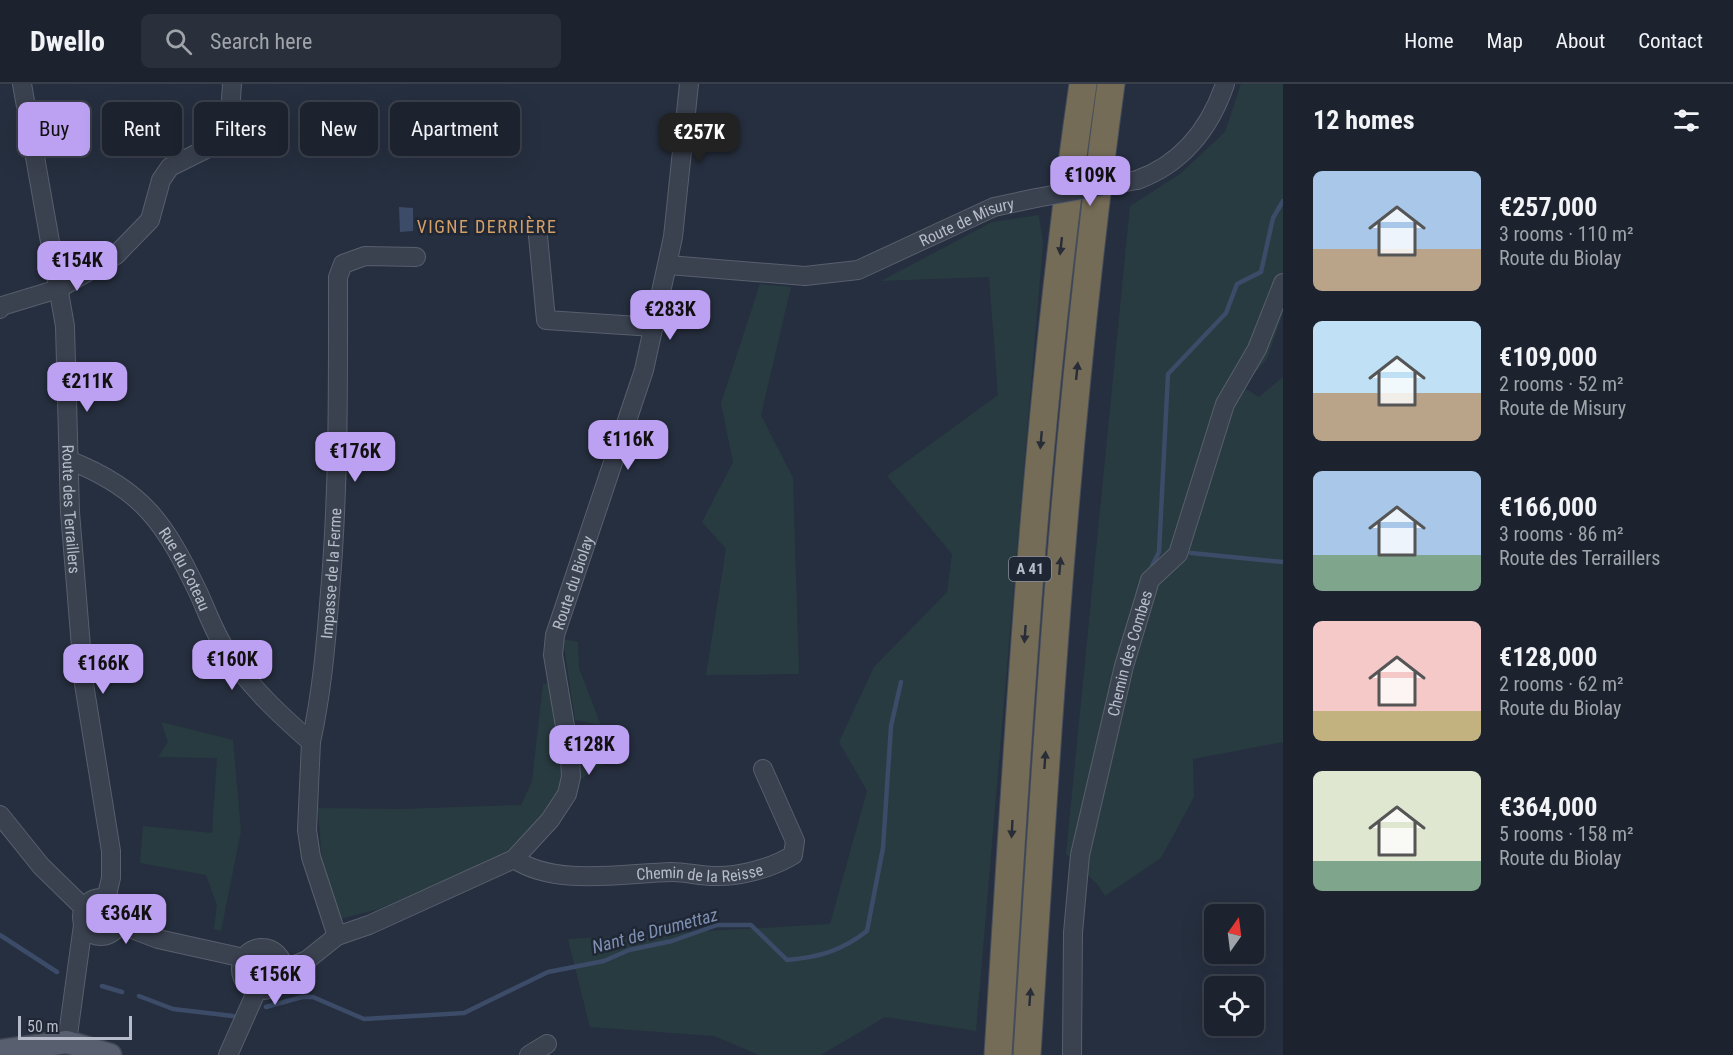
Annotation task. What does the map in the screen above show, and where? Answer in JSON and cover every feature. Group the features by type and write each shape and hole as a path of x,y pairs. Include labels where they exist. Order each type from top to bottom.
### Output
{"highway":[{"name":"A 41","path":"999,1055 1031,551 1048,360 1083,84"},
{"name":"A 41","path":"1027,1055 1062,532 1087,279 1111,84"}],"main road":[{"path":"0,1051 67,1049 110,1055"}],"street":[{"name":"Route des Terraillers","path":"22,84 67,350 71,532 84,684 111,851 109,900"},
{"path":"0,309 3,306 58,289 116,255 150,220 161,180 170,167 218,144 229,128 232,84"},
{"name":"Route du Biolay","path":"282,965 321,947 337,936 369,926 513,859 550,820 567,794 571,777 570,756 553,655 555,634 644,370 668,265 689,84"},
{"name":"Route de Misury","path":"668,265 806,276 858,270 994,207 1137,180 1168,165 1195,141 1208,124 1225,84"},
{"path":"538,236 546,320 654,327"},
{"name":"Impasse de la Ferme","path":"311,742 323,679 334,546 338,464 338,277 343,264 365,256 416,257"},
{"name":"Chemin des Combes","path":"1072,1055 1073,933 1080,855 1124,666 1150,580 1178,554 1225,404 1257,349 1283,283"},
{"name":"Rue du Coteau","path":"70,461 119,484 153,514 183,561 225,650 256,692 311,742"},
{"path":"311,742 307,830 311,857 337,936"},
{"name":"Chemin de la Reisse","path":"513,859 525,867 589,878 674,872 716,876 740,874 784,860 793,855 795,841 763,769"},
{"path":"0,815 64,891 86,922 108,935 117,927 119,911 109,900 93,900 86,922 78,965 67,1049"},
{"path":"117,927 242,962"},
{"path":"263,948 276,954 282,965 275,986 257,990 242,979 242,962 249,952 263,948"},
{"path":"228,1055 257,990"},
{"path":"529,1055 547,1044"}],"green space":[{"path":"1241,84 1283,84 1283,313 1267,359 1243,387 1259,397 1283,377 1283,742 1193,759 1194,797 1161,858 1105,896 1098,885 1066,854 1130,206 1180,174 1225,132"},
{"path":"1039,215 1043,244 976,1031 885,1017 821,1055 759,1055 714,1036 590,1027 568,939 830,924 867,791 839,742 874,667 947,592 952,554 887,476 998,395 989,277 881,281 992,222"},
{"path":"760,284 791,287 761,415 793,478 799,674 706,675 726,549 702,522 733,462 721,403"},
{"path":"563,639 578,642 579,668 601,725 575,720"},
{"path":"552,682 564,766 559,791 539,820 504,854 379,909 340,919 322,863 318,808 401,809 521,805 532,781 543,684"},
{"path":"161,722 233,740 241,831 221,931 214,929 217,905 206,875 140,863 143,826 212,833 217,758 158,757 168,742"},
{"path":"581,739 621,747 629,754 614,757 581,779"}],"water":[{"path":"399,207 413,208 413,231 400,232"}],"waterway":[{"path":"1152,566 1159,552 1168,374 1226,313 1237,284 1261,272 1273,218 1283,201"},
{"path":"1191,553 1283,562"},
{"name":"Nant de Drumettaz","path":"266,1007 302,997 313,997 364,1019 464,1013 548,972 604,961 629,950 672,941 717,925 751,925 787,960 820,955 848,944 867,931 883,848 891,726 901,682"},
{"name":"Nant de Drumettaz","path":"0,935 57,972"},
{"name":"Nant de Drumettaz","path":"102,986 122,992"},
{"name":"Nant de Drumettaz","path":"139,996 173,1009 233,1016"}],"district":[{"name":"VIGNE DERRIÈRE","path":"487,227"}]}
